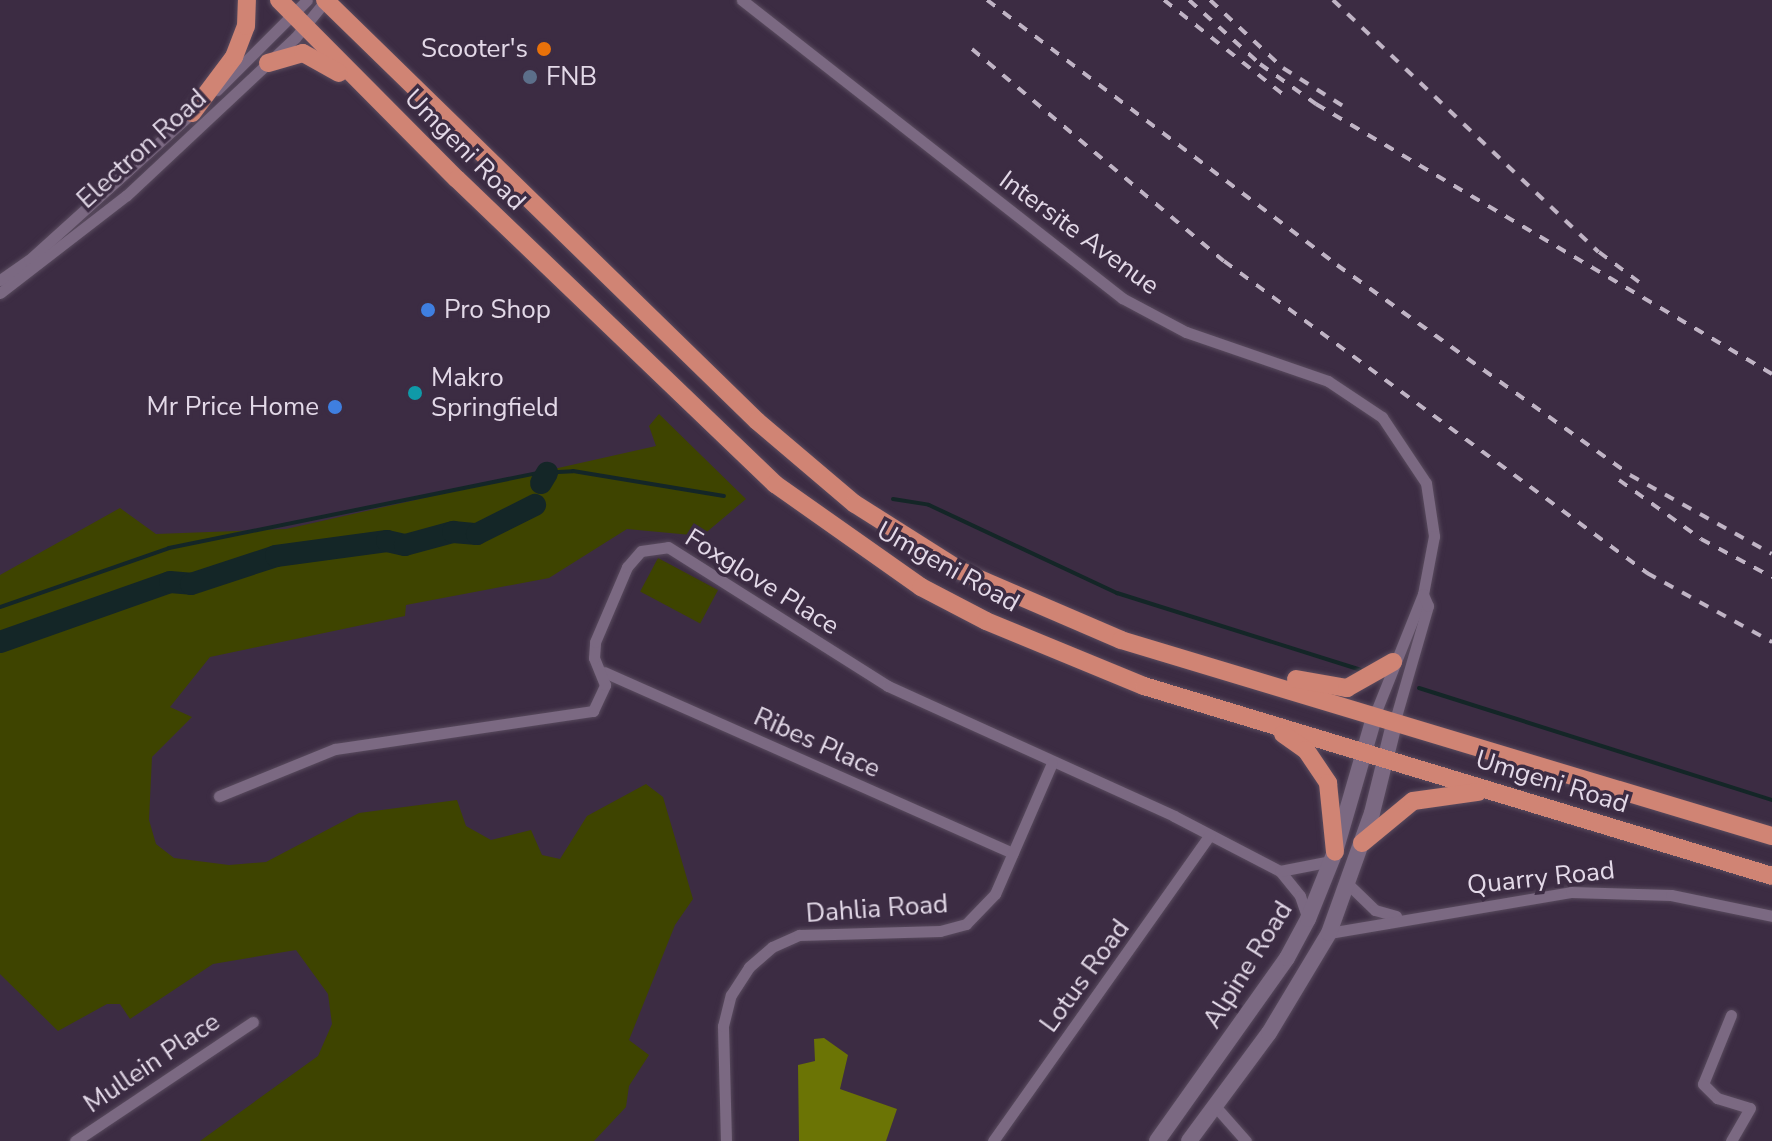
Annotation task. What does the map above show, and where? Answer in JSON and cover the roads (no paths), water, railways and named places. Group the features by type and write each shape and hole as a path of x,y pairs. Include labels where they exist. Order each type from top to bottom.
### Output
{"highway":[{"path":"192,113 234,57 246,26 247,0"},
{"name":"Umgeni Road","path":"279,0 775,484 870,555 986,621 1060,654 1271,726 1772,876"},
{"name":"Umgeni Road","path":"326,0 818,475 961,571 1121,640 1772,836"},
{"path":"268,63 303,53 363,85"},
{"path":"1121,640 1335,688 1358,685 1393,662"},
{"path":"1271,726 1306,750 1328,783 1333,856"},
{"path":"1362,843 1413,801 1441,793 1493,791"}],"main road":[{"name":"Alpine Road","path":"1157,1141 1287,958 1308,919 1333,856 1375,714"},
{"name":"Alpine Road","path":"1189,1141 1269,1033 1329,933 1349,885 1395,720"}],"street":[{"path":"300,21 307,0"},
{"path":"300,21 326,0"},
{"name":"Intersite Avenue","path":"742,0 1122,298 1186,332 1328,381 1371,406 1397,435 1428,492 1434,536 1423,594 1393,662 1375,714"},
{"name":"Electron Road","path":"0,280 300,21"},
{"name":"Electron Road","path":"0,293 127,195 268,63 300,21"},
{"name":"Foxglove Place","path":"219,796 348,746 583,716 602,701 604,672 594,658 595,642 627,567 641,551 668,547 869,676 1210,835 1280,871 1300,896 1308,919"},
{"name":"Intersite Avenue","path":"1395,720 1428,606 1423,594"},
{"name":"Ribes Place","path":"604,672 1013,853"},
{"name":"Dahlia Road","path":"726,1141 723,1026 731,995 755,961 772,947 809,933 940,931 966,924 990,901 1052,763"},
{"name":"Lotus Road","path":"993,1141 1210,835"},
{"path":"1280,871 1333,856"},
{"name":"Quarry Road","path":"1349,885 1383,915 1408,916"},
{"name":"Quarry Road","path":"1329,933 1408,916 1598,891 1671,895 1772,916"},
{"path":"1731,1015 1703,1084 1717,1098 1750,1108 1731,1141"},
{"name":"Mullein Place","path":"75,1141 253,1022"},
{"path":"1215,1106 1246,1141"}],"waterway":[{"path":"0,607 169,548 539,473 573,471 724,496"},
{"path":"541,483 547,473"},
{"path":"893,499 929,505 1117,593 1361,670"},
{"path":"0,642 170,582 191,584 276,556 387,541 405,545 453,532 477,534 535,505"},
{"path":"1419,688 1772,800"}],"railway":[{"path":"987,0 1337,265 1630,475 1772,554"},
{"path":"1164,0 1284,95"},
{"path":"1189,0 1260,64 1316,104 1772,374"},
{"path":"1210,0 1283,68 1343,106"},
{"path":"1333,0 1599,252 1639,282"},
{"path":"972,49 1224,261 1647,573 1772,642"},
{"path":"1619,480 1701,539 1772,577"}],"place":[{"name":"Scooter's","path":"544,49"},
{"name":"FNB","path":"530,77"},
{"name":"Pro Shop","path":"428,310"},
{"name":"Makro Springfield","path":"415,393"},
{"name":"Mr Price Home","path":"335,407"}]}
